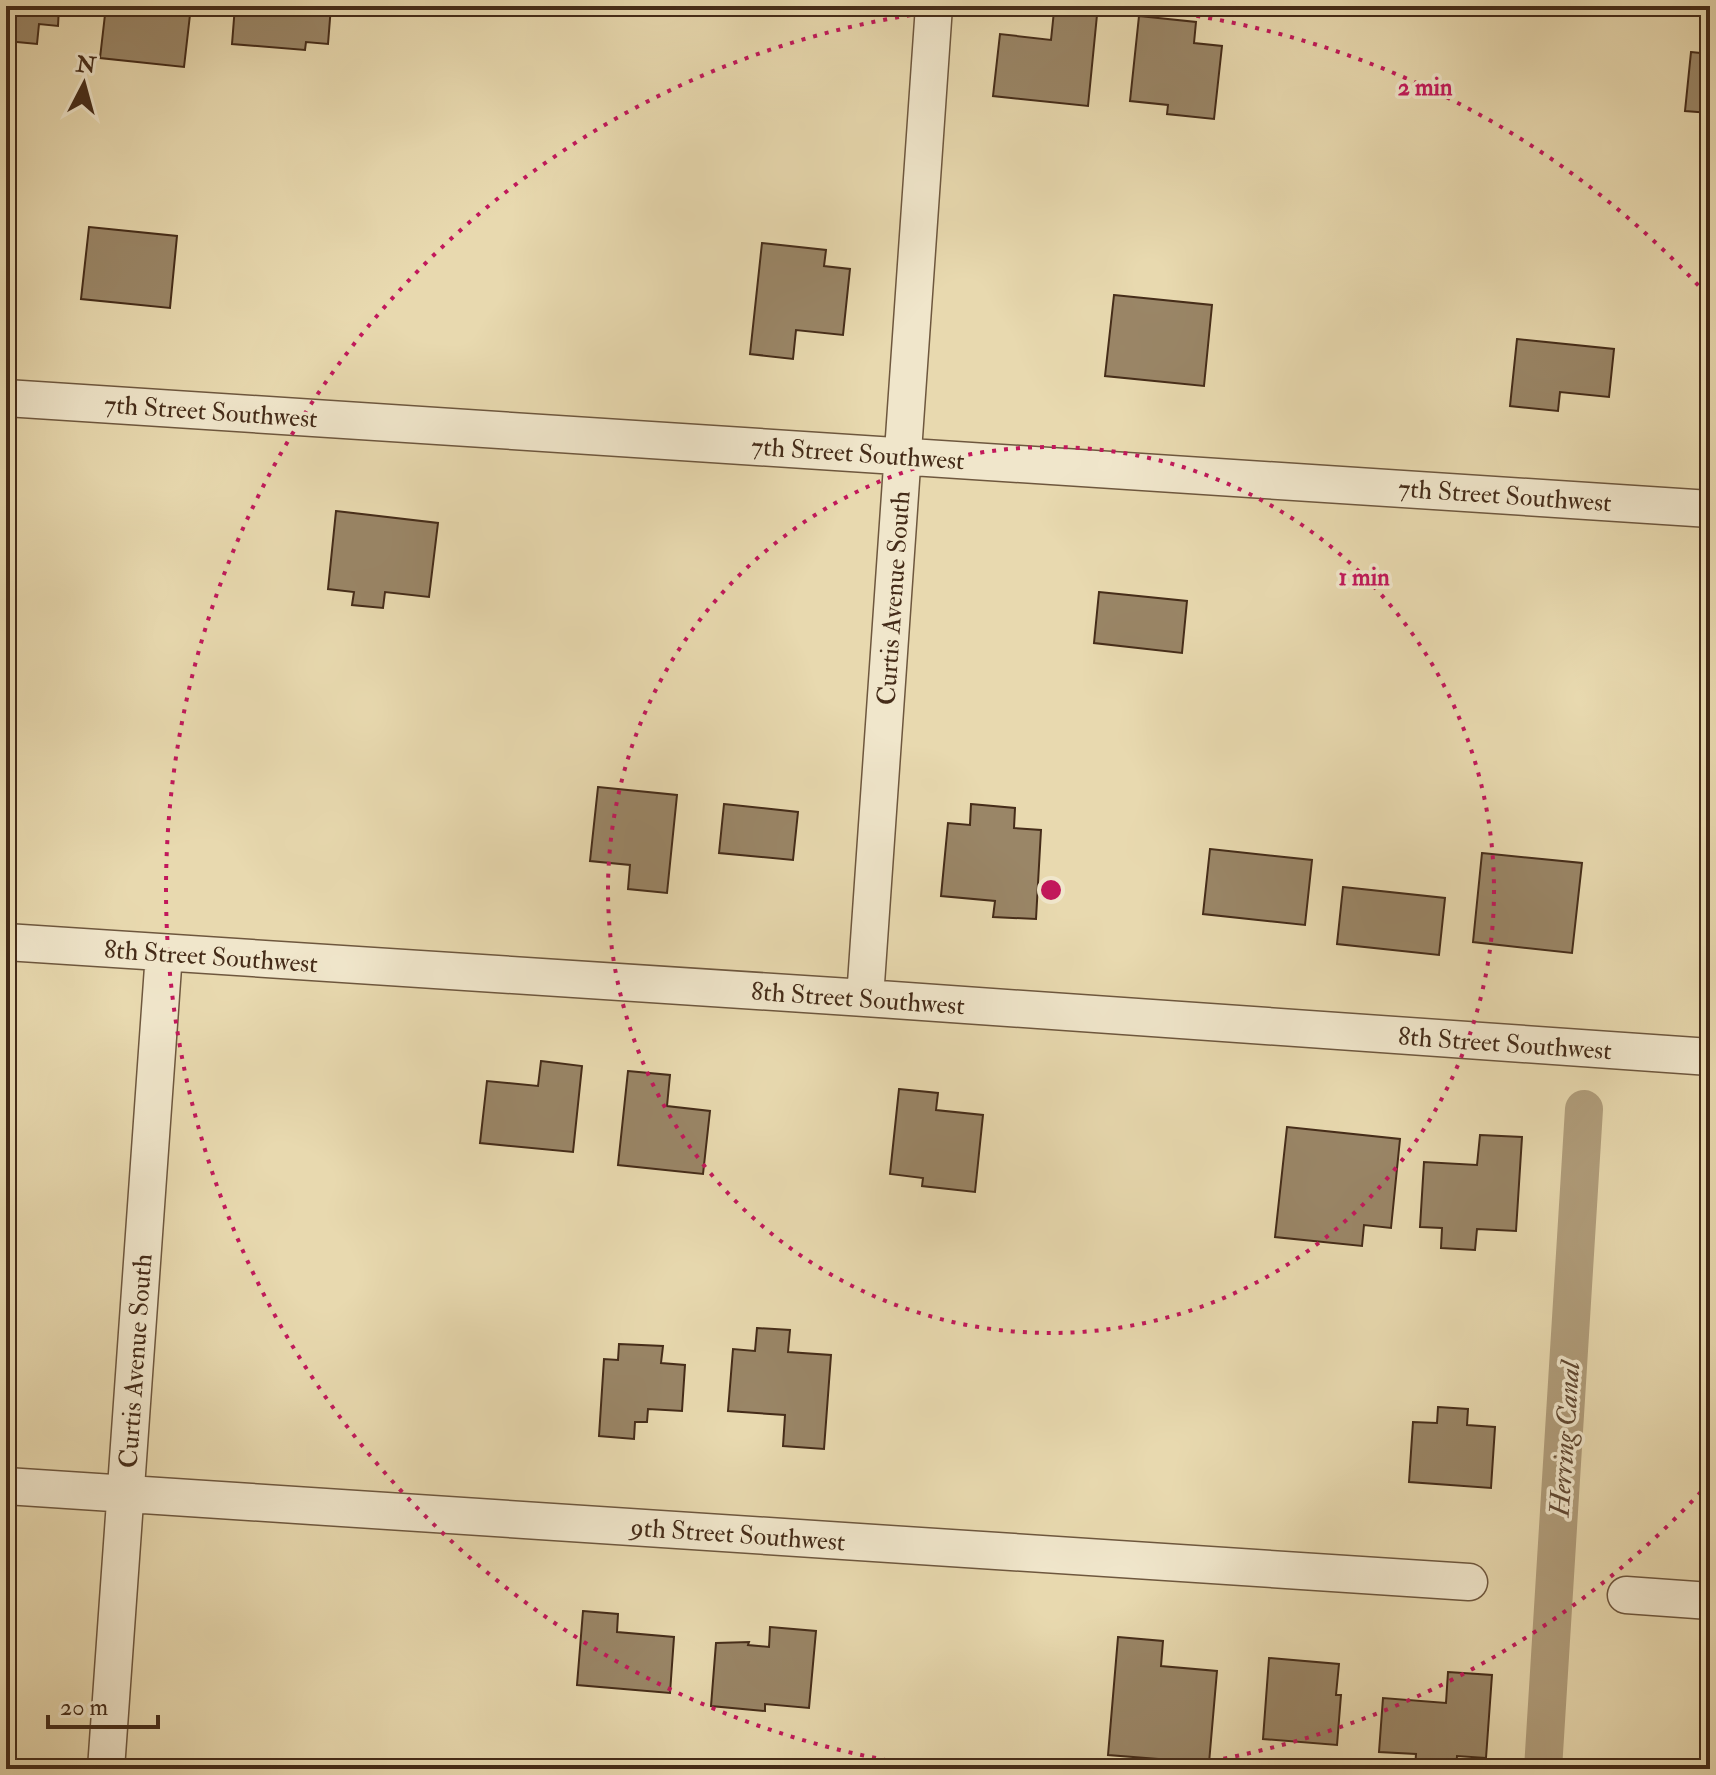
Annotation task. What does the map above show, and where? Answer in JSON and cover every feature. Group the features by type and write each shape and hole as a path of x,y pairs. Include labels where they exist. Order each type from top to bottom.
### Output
{"street":[{"name":"Curtis Avenue South","path":"865,998 934,6"},
{"name":"7th Street Southwest","path":"6,398 1710,509"},
{"name":"8th Street Southwest","path":"6,942 1710,1057"},
{"name":"Curtis Avenue South","path":"106,1769 164,953"},
{"name":"9th Street Southwest","path":"6,1486 1469,1582"},
{"path":"1626,1595 1710,1601"}],"building":[{"path":"6,6 59,6 58,26 39,24 37,44 7,41"},
{"path":"106,6 191,6 184,67 100,58"},
{"path":"235,6 331,6 328,44 306,42 305,50 232,44"},
{"path":"1054,11 1097,15 1088,106 993,96 1000,34 1051,40"},
{"path":"1139,16 1196,22 1194,43 1222,46 1214,119 1167,114 1168,105 1130,101"},
{"path":"1691,52 1710,54 1710,113 1685,111"},
{"path":"89,227 177,236 170,308 81,299"},
{"path":"762,243 826,250 824,266 850,269 843,335 796,330 793,359 750,354"},
{"path":"1114,295 1212,305 1204,386 1105,376"},
{"path":"1517,339 1614,349 1609,397 1560,392 1558,411 1510,406"},
{"path":"336,511 438,523 429,597 385,592 383,608 352,605 354,592 328,589"},
{"path":"1099,592 1187,601 1182,653 1094,643"},
{"path":"598,787 677,795 667,893 628,889 630,865 590,861"},
{"path":"724,804 798,812 793,860 719,853"},
{"path":"971,804 1015,808 1014,828 1041,830 1036,919 993,917 995,901 941,896 948,823 970,825"},
{"path":"1210,849 1312,860 1305,925 1203,914"},
{"path":"1482,853 1582,863 1572,953 1473,942"},
{"path":"1343,887 1445,898 1439,955 1337,944"},
{"path":"541,1061 582,1066 573,1152 480,1143 487,1081 538,1086"},
{"path":"628,1071 670,1075 667,1106 710,1111 703,1174 618,1165"},
{"path":"899,1089 938,1093 936,1110 983,1115 975,1192 922,1186 923,1178 890,1174"},
{"path":"1287,1127 1400,1139 1391,1228 1364,1225 1362,1246 1275,1237"},
{"path":"1480,1135 1522,1137 1516,1231 1477,1229 1475,1250 1441,1248 1442,1228 1420,1227 1424,1162 1477,1165"},
{"path":"757,1328 790,1330 788,1352 831,1355 824,1449 783,1446 785,1415 728,1411 733,1349 755,1351"},
{"path":"619,1344 663,1346 661,1363 685,1365 682,1411 648,1409 647,1422 635,1422 634,1439 599,1436 604,1359 618,1360"},
{"path":"1438,1407 1468,1409 1467,1425 1495,1427 1491,1488 1409,1482 1413,1422 1437,1423"},
{"path":"583,1611 618,1614 617,1632 674,1637 670,1693 577,1685"},
{"path":"770,1627 816,1631 809,1708 765,1704 765,1711 711,1706 716,1643 749,1642 748,1645 769,1647"},
{"path":"1118,1637 1163,1641 1161,1666 1217,1671 1209,1763 1108,1755"},
{"path":"1269,1658 1339,1664 1336,1695 1341,1695 1337,1745 1263,1739"},
{"path":"1448,1672 1492,1675 1486,1758 1457,1756 1456,1769 1415,1769 1416,1754 1379,1752 1383,1698 1446,1703"}],"waterway":[{"name":"Herring Canal","path":"1543,1769 1584,1109"}]}
